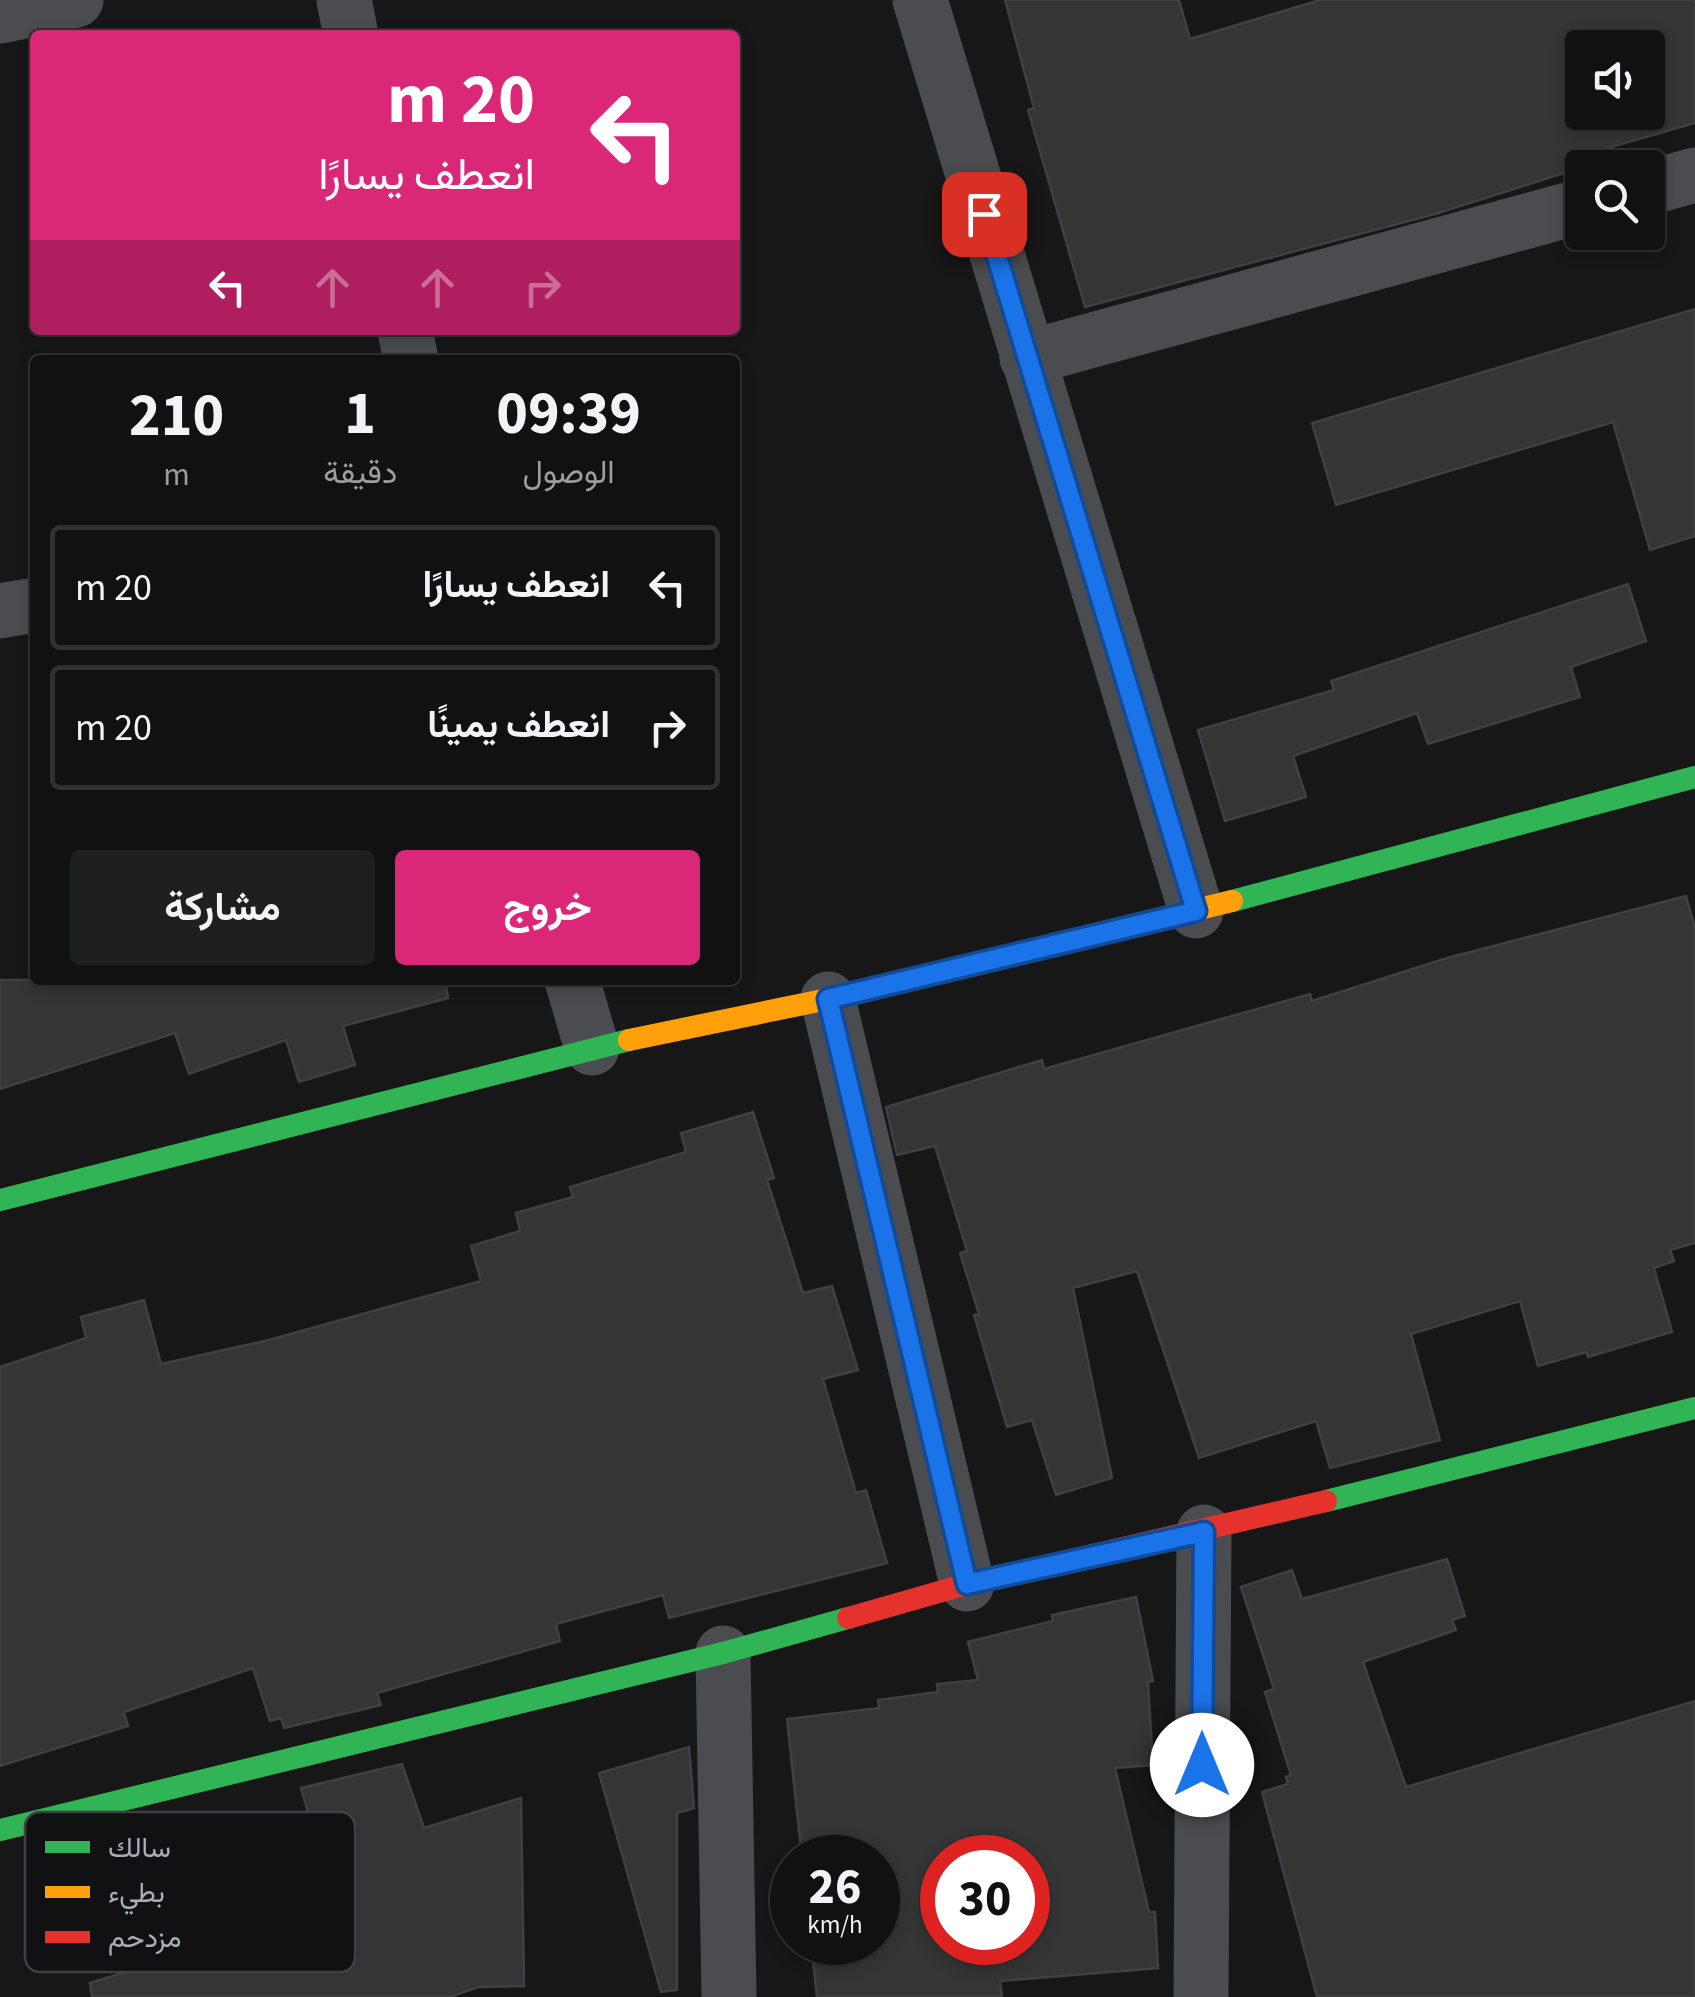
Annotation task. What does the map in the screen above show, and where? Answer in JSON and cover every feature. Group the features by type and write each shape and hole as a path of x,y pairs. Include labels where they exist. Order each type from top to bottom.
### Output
{"street":[{"path":"0,16 76,0"},
{"path":"344,0 349,30"},
{"path":"920,0 1196,911"},
{"path":"1665,183 1695,175"},
{"path":"1027,358 1565,211"},
{"path":"0,611 30,606"},
{"path":"0,1200 592,1048 828,999 1196,911 1695,778"},
{"path":"573,985 592,1048"},
{"path":"828,999 967,1584"},
{"path":"73,1812 723,1652 967,1584 1204,1532 1695,1408"},
{"path":"1201,1997 1204,1532"},
{"path":"723,1652 729,1997"},
{"path":"0,1830 25,1824"}],"building":[{"path":"1005,0 1179,0 1190,39 1320,0 1695,0 1695,123 1600,150 1565,150 1565,173 1435,214 1085,307 1028,110 1034,108"},
{"path":"1695,309 1695,536 1650,550 1613,422 1336,505 1312,423"},
{"path":"1628,584 1646,641 1571,667 1580,697 1428,744 1417,713 1293,756 1306,797 1225,821 1198,730 1334,690 1331,681"},
{"path":"1686,896 1695,928 1695,1243 1670,1250 1674,1261 1654,1268 1672,1332 1588,1357 1586,1352 1538,1366 1520,1301 1411,1334 1440,1440 1330,1468 1316,1421 1199,1458 1137,1271 1073,1288 1112,1478 1056,1495 1032,1420 1007,1427 974,1315 979,1314 960,1253 967,1251 935,1146 897,1155 886,1107 1042,1060 1044,1069 1310,994 1312,1001 1447,958"},
{"path":"0,980 30,980 30,985 446,985 448,998 343,1026 355,1065 299,1082 286,1040 189,1074 175,1033 0,1089"},
{"path":"753,1112 774,1178 767,1180 803,1293 832,1286 858,1370 823,1379 856,1493 866,1490 887,1563 669,1618 663,1595 556,1624 560,1641 377,1693 381,1705 284,1728 281,1718 270,1721 253,1668 124,1712 128,1726 0,1766 0,1367 86,1338 81,1317 144,1300 161,1364 269,1340 481,1281 471,1246 520,1231 516,1213 573,1197 570,1187 686,1152 681,1133"},
{"path":"1447,1559 1465,1616 1452,1620 1456,1630 1363,1662 1406,1787 1695,1701 1695,1997 1317,1997 1262,1792 1288,1784 1286,1777 1291,1775 1265,1692 1274,1689 1241,1587 1292,1570 1302,1599"},
{"path":"1136,1597 1153,1681 1148,1682 1153,1765 1115,1768 1149,1912 1155,1912 1158,1968 1000,1981 1002,1997 817,1997 814,1965 900,1965 900,1835 800,1835 787,1719 879,1708 878,1700 938,1692 937,1684 978,1680 968,1642 1053,1621 1052,1615"},
{"path":"689,1747 694,1808 677,1813 677,1990 661,1992 599,1773"},
{"path":"402,1764 424,1828 521,1798 524,1986 478,1987 450,1997 92,1997 90,1983 126,1972 355,1972 355,1812 308,1812 301,1788"}],"traffic: fast":[{"path":"1232,901 1695,777"},
{"path":"0,1200 629,1040"},
{"path":"1326,1501 1695,1408"},
{"path":"74,1812 723,1653 848,1618"},
{"path":"0,1830 25,1824"}],"traffic: slow":[{"path":"629,1040 828,999 1232,901"}],"traffic: jam":[{"path":"848,1618 967,1584 1326,1501"}],"route":[{"path":"984,214 1196,911 828,999 967,1584 1204,1532 1202,1765"}]}
